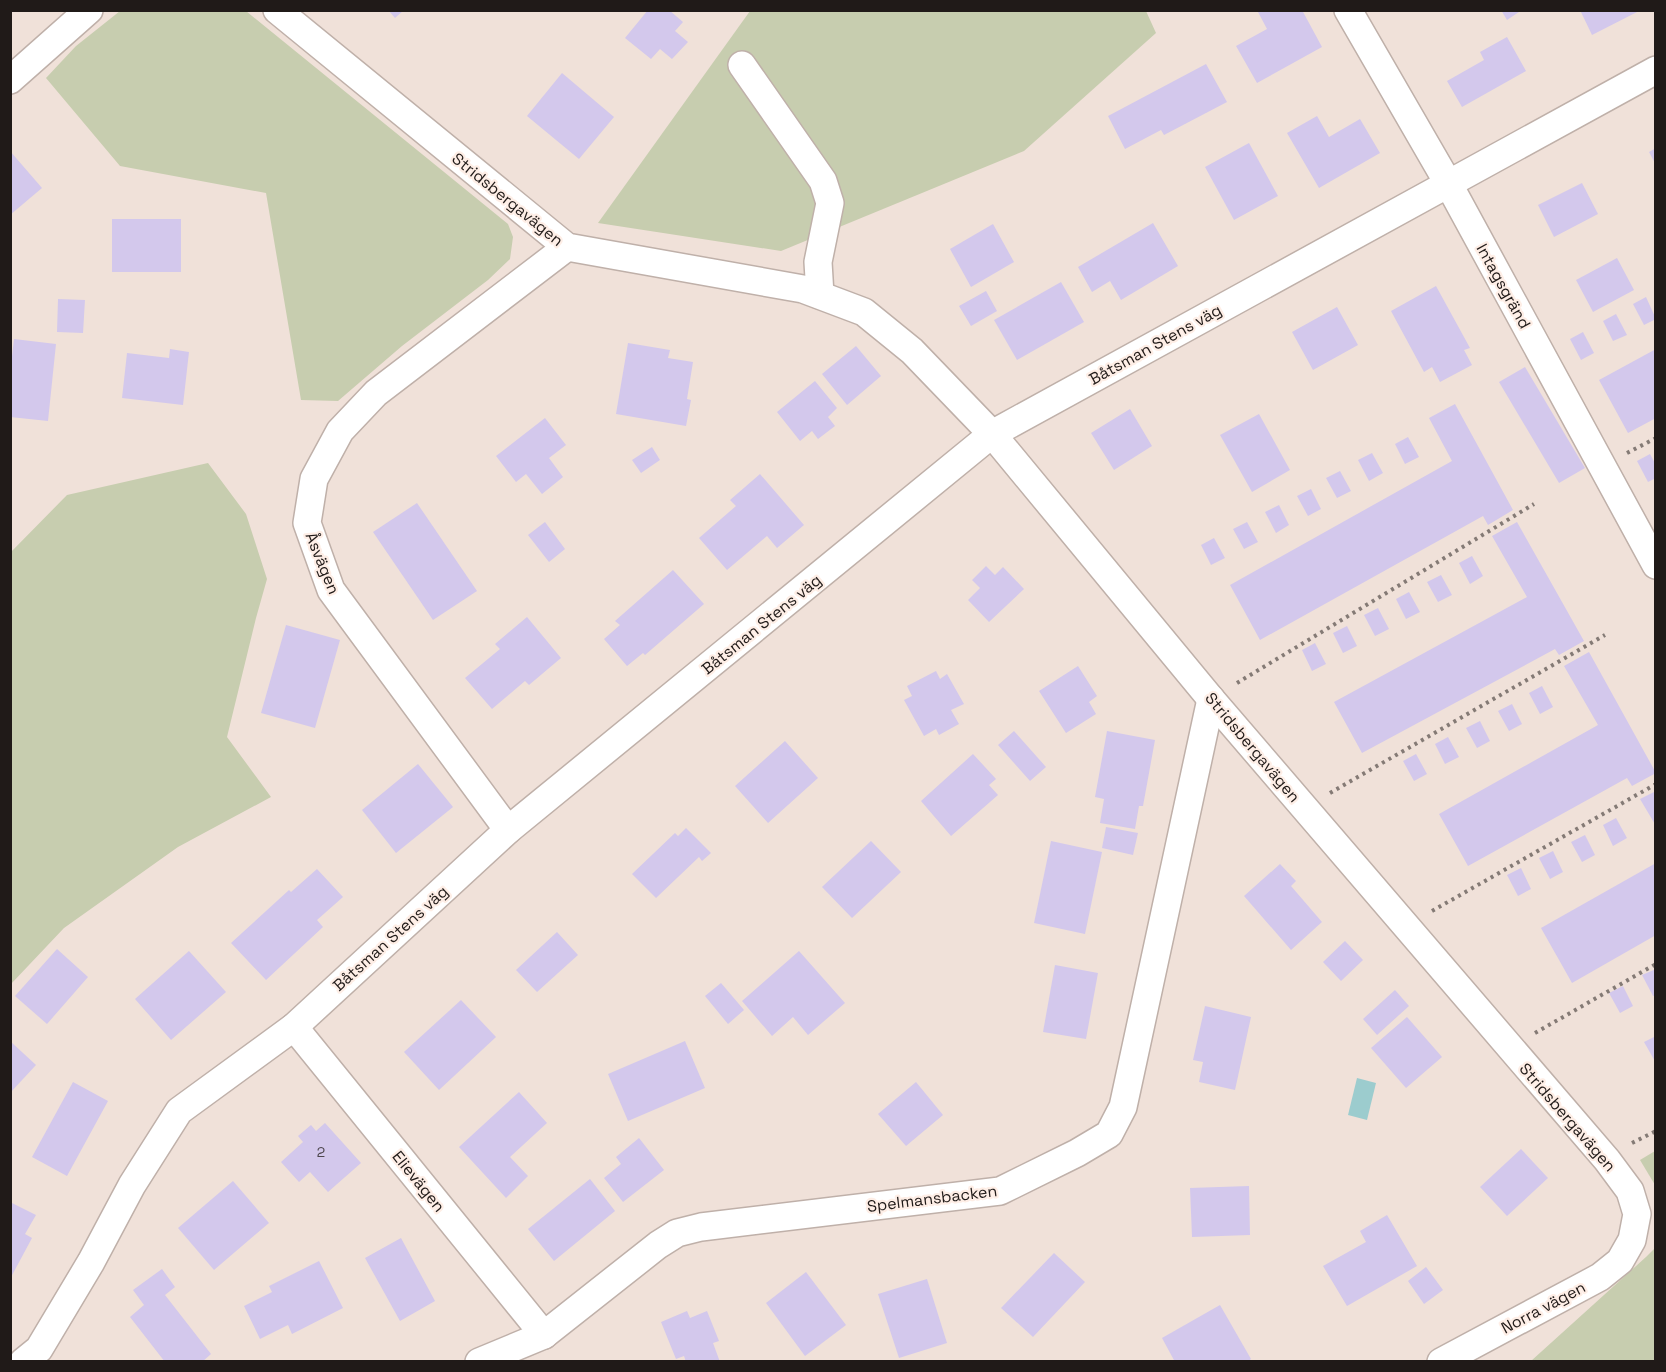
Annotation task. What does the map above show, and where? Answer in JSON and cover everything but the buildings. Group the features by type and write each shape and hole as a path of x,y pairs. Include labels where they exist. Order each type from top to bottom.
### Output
{"street":[{"path":"10,80 89,10"},
{"name":"Stridsbergavägen","path":"277,10 567,247 803,289 864,312 912,351 992,434 1211,699 1607,1160 1630,1191 1636,1214 1632,1240"},
{"name":"Intagsgränd","path":"1348,10 1448,183 1656,565"},
{"path":"742,65 823,181 830,203 818,262 820,295"},
{"name":"Båtsman Stens väg","path":"22,1362 39,1349 91,1262 132,1185 179,1111 294,1027 508,830 992,434 1656,70"},
{"name":"Åsvägen","path":"508,830 331,590 307,524 314,479 340,431 376,393 567,247"},
{"name":"Spelmansbacken","path":"479,1362 544,1335 658,1245 677,1233 702,1227 1000,1191 1077,1153 1109,1134 1123,1107 1211,699"},
{"name":"Elievägen","path":"294,1027 544,1335"},
{"name":"Norra vägen","path":"1441,1362 1600,1276 1620,1261 1632,1240"}],"path":[{"path":"1211,699 1534,504"},
{"path":"1304,808 1605,635"},
{"path":"1405,927 1656,784"},
{"path":"1509,1048 1656,964"}],"green space":[{"path":"120,11 246,11 508,224 513,237 510,259 488,280 402,346 338,401 301,400 266,193 120,166 46,78 76,46"},
{"path":"750,11 1146,11 1156,33 1024,151 781,251 598,223"},
{"path":"208,463 246,514 267,579 227,737 271,797 178,847 64,928 11,984 11,552 67,495"},
{"path":"1655,1151 1655,1185 1640,1160"},
{"path":"1655,1248 1655,1361 1531,1361 1646,1257"}],"water":[{"path":"1357,1078 1376,1083 1367,1120 1348,1115"}]}
